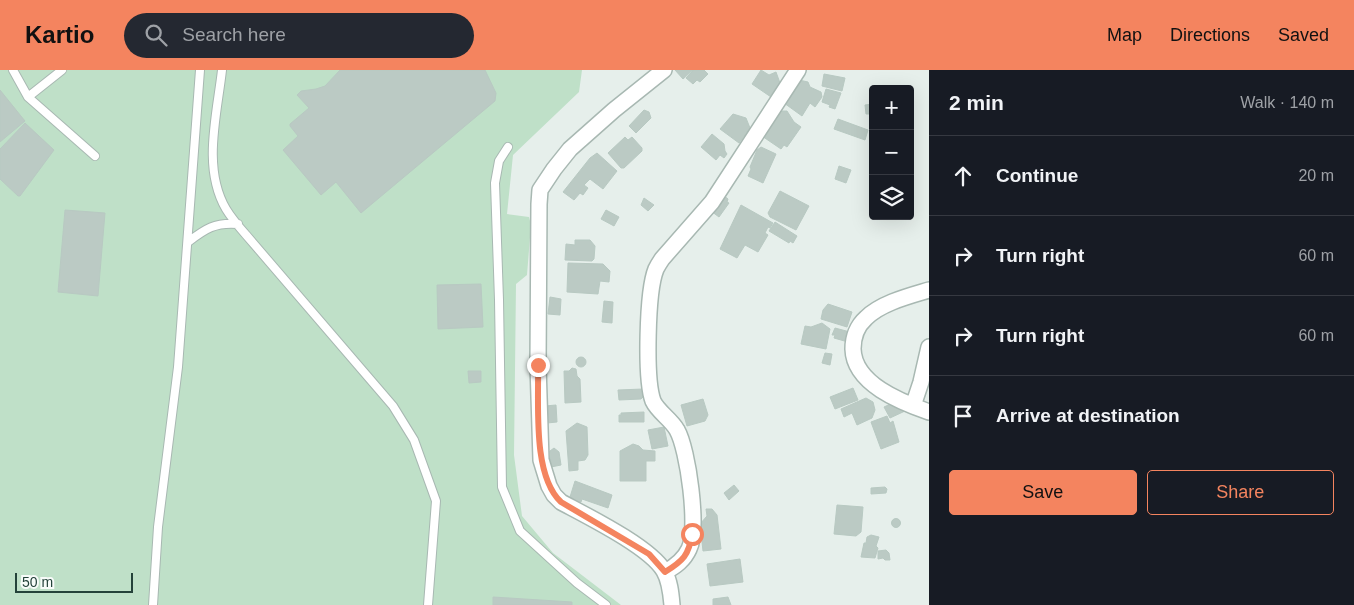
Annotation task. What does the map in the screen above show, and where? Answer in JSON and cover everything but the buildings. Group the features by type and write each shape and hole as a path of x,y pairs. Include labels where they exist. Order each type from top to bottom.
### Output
{"street":[{"path":"664,70 614,110 570,149 540,190 538,365 541,460 545,476 554,495 561,502 649,554 665,572 670,588 672,605"},
{"path":"665,572 680,563 690,547 693,514 686,455 682,441 670,420 664,416 654,402 649,382 649,328 656,268 712,202 798,70"},
{"path":"929,290 893,302 866,317 858,328 853,343 854,358 860,373 873,385 913,406 929,412"},
{"path":"913,406 929,347"}],"lane":[{"path":"13,70 28,98 95,156"},
{"path":"28,98 62,70"},
{"path":"153,605 158,527 178,367 200,70"},
{"path":"222,70 212,152 214,175 219,194 227,211 393,406 414,440 436,501 428,605"},
{"path":"508,147 499,161 495,183 502,487 520,531 577,583 606,605"},
{"path":"188,242 211,227 225,223 238,224"}],"green space":[{"path":"0,70 582,70 579,92 513,155 507,214 529,217 531,225 527,275 516,284 514,455 522,516 553,553 621,605 0,605"}],"route":[{"path":"538,365 541,460 545,476 554,495 561,502 649,554 665,572 680,563 685,556 690,547 692,534"}]}
